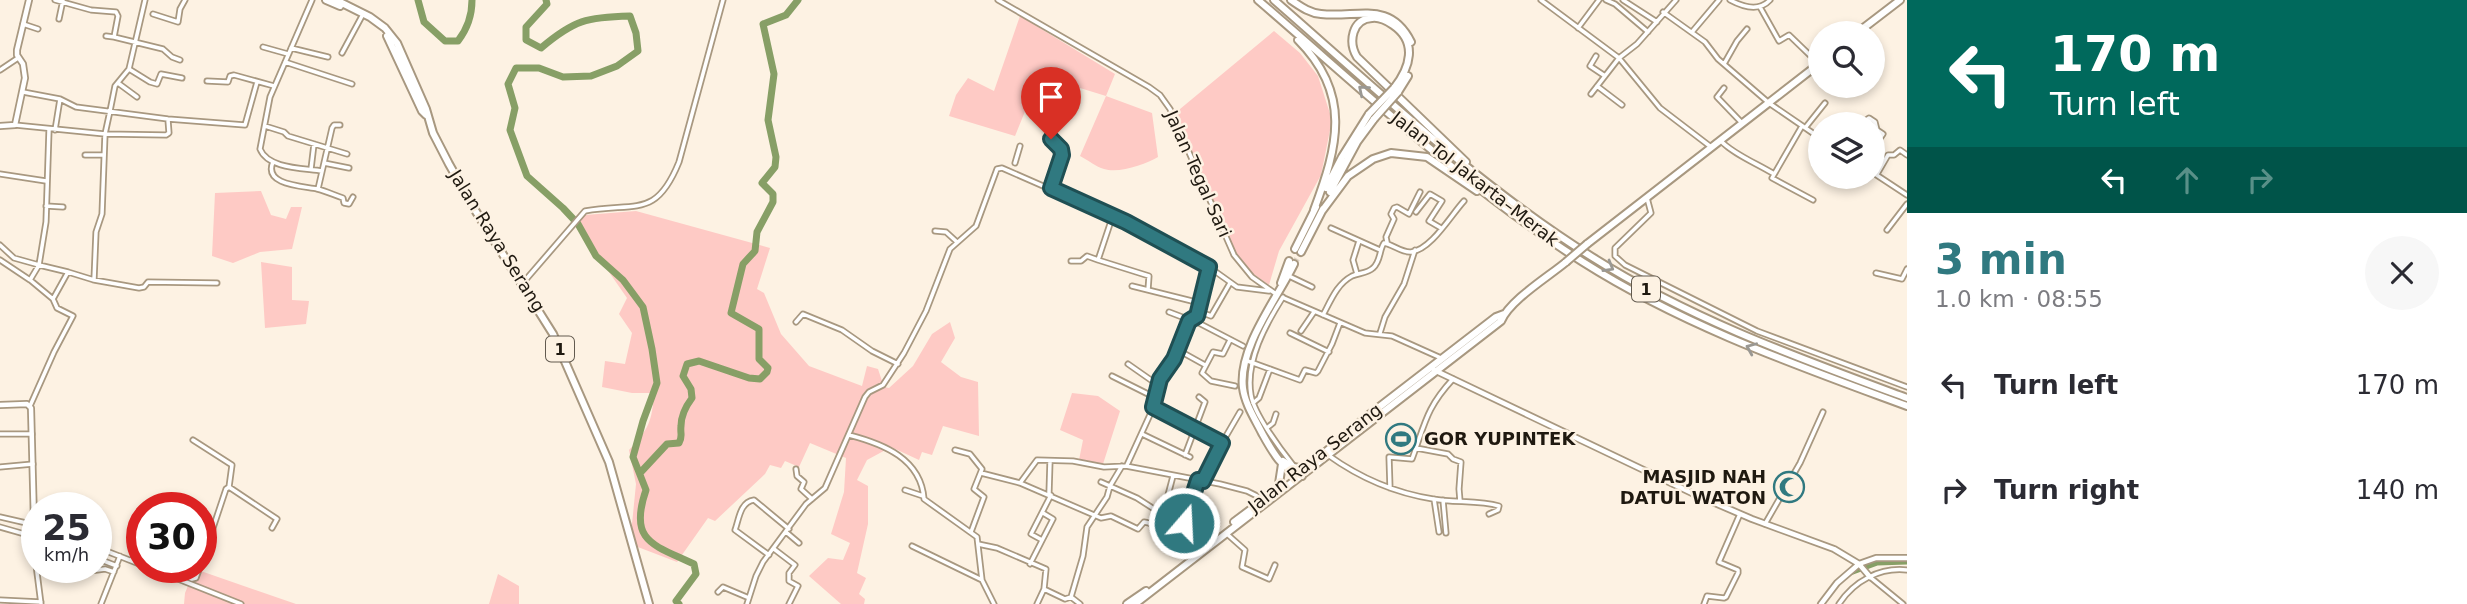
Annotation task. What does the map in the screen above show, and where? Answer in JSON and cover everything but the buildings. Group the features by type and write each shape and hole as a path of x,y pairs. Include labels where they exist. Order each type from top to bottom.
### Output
{"highway":[{"name":"Jalan Raya Serang","path":"326,0 362,16 388,37 426,115"},
{"name":"Jalan Raya Serang","path":"336,0 370,17 391,36 426,109 433,133 475,209 553,334 612,473 649,604"},
{"path":"1256,0 1307,48 1332,96 1337,133 1318,210"},
{"name":"Jalan Tol Jakarta–Merak","path":"1256,0 1510,212 1585,263 1664,309 1752,349 1907,406"},
{"name":"Jalan Tol Jakarta–Merak","path":"1274,0 1450,153 1591,257 1668,301 1768,346 1907,398"},
{"path":"1291,0 1311,12 1320,14 1366,11 1383,13 1406,30 1414,55 1406,79 1372,117 1342,157 1298,251"},
{"path":"1873,21 1900,0"},
{"path":"1396,90 1409,63 1409,45 1401,32 1381,18 1362,21 1355,28 1352,37 1352,46 1357,57 1484,180"},
{"name":"Jalan Raya Serang","path":"1433,368 1441,358 1496,317 1504,314 1587,244 1808,72"},
{"path":"1318,210 1362,164 1382,155 1401,153 1433,160 1510,212"},
{"path":"1277,295 1289,276 1292,262 1249,349 1249,361 1242,377 1244,396 1264,436 1282,463 1300,472"},
{"name":"Jalan Raya Serang","path":"1126,604 1138,601 1433,368 1501,321 1504,314"},
{"name":"Jalan Raya Serang","path":"1300,472 1328,456 1344,439"},
{"path":"1282,463 1300,472"},
{"path":"1281,489 1282,463"},
{"name":"Jalan Raya Serang","path":"1138,601 1210,544"}],"main road":[{"path":"0,126 15,125 23,92 25,72 17,50 29,0"},
{"path":"1433,368 1740,514 1834,549 1860,565 1868,575"},
{"path":"0,405 30,406 34,492"},
{"path":"1821,604 1837,583 1860,565 1876,558 1907,558"}],"street":[{"path":"55,0 91,10 116,12 118,16 114,37"},
{"path":"94,280 96,232 102,214 104,155 110,111 118,83 129,69 145,0"},
{"path":"153,14 178,21 180,9 186,0"},
{"path":"312,0 268,103 261,152 273,162 322,171"},
{"path":"522,284 585,211 650,203 671,183 723,0"},
{"name":"Jalan Tegal Sari","path":"998,0 1126,73 1163,99 1170,109 1234,256 1252,277 1277,295"},
{"path":"1541,0 1619,58 1660,108 1712,148"},
{"path":"1578,28 1599,0"},
{"path":"1606,0 1615,4 1648,32"},
{"path":"1591,94 1619,58 1637,44 1676,0"},
{"path":"1692,32 1719,0"},
{"path":"1731,0 1746,6 1760,7 1770,0"},
{"path":"59,19 63,1"},
{"path":"1627,1 1657,22"},
{"path":"1760,7 1779,41 1789,35 1808,52"},
{"path":"1663,12 1705,42 1724,64 1769,103 1808,130"},
{"path":"342,53 362,16"},
{"path":"23,24 38,29"},
{"path":"1724,64 1747,29"},
{"path":"106,36 163,49 180,60"},
{"path":"263,47 288,54"},
{"path":"291,48 328,57"},
{"path":"1596,56 1590,66 1605,76"},
{"path":"0,70 18,58"},
{"path":"285,62 352,84"},
{"path":"129,69 157,84 161,74 182,78"},
{"path":"207,81 228,82 230,76 234,75 274,86"},
{"path":"23,92 60,99 76,107 168,119 245,125 257,82"},
{"path":"118,83 137,97"},
{"path":"1597,86 1622,105"},
{"path":"1724,88 1717,97 1743,124"},
{"path":"55,130 60,99"},
{"path":"1813,200 1773,180 1774,174 1804,127 1825,103"},
{"path":"15,125 106,134 168,135 168,119"},
{"path":"318,189 333,126 340,125"},
{"path":"265,126 347,154"},
{"path":"29,279 39,265 46,206 49,130"},
{"path":"1051,139 1061,149 1062,155 1051,188"},
{"path":"1721,141 1730,150 1740,153 1774,174"},
{"path":"311,169 314,144"},
{"path":"1013,168 1020,146"},
{"path":"1885,159 1900,150 1907,155"},
{"path":"85,155 104,155"},
{"path":"273,162 270,171 289,185 318,189 343,198 344,203 349,204 353,197"},
{"path":"324,163 349,168"},
{"path":"747,604 756,576 769,555 812,499 825,488 864,397 883,385 898,364 926,311 950,249 976,226 996,169 1013,168 1113,215 1209,267 1240,288 1277,295 1340,323 1367,333 1396,338 1441,358"},
{"path":"0,174 46,181"},
{"path":"1885,180 1907,195"},
{"path":"1415,212 1420,192"},
{"path":"1391,213 1396,207 1408,214 1415,212 1430,194 1442,201 1429,221 1441,228"},
{"path":"1647,198 1651,213 1615,248 1615,256 1625,265 1757,331 1907,387"},
{"path":"1387,242 1406,251 1415,250 1428,243 1464,201"},
{"path":"1887,230 1907,204"},
{"path":"46,206 63,207"},
{"path":"1323,315 1340,286 1357,274 1373,268 1380,257 1382,244 1387,242 1394,219 1391,213 1384,211"},
{"path":"1098,260 1113,215"},
{"path":"1331,228 1380,250"},
{"path":"935,231 946,232 957,242"},
{"path":"1357,274 1353,260 1359,241"},
{"path":"0,245 13,258 94,280 142,288 148,282 217,283"},
{"path":"1380,334 1385,317 1404,284 1415,250"},
{"path":"1071,261 1081,261 1087,256 1149,276 1148,290"},
{"path":"0,260 53,299 57,308 73,316 30,406"},
{"path":"1072,597 1083,556 1086,531 1142,433 1156,398 1158,385 1198,311 1209,267"},
{"path":"1877,273 1902,279 1907,269"},
{"path":"53,299 68,272"},
{"path":"1289,276 1312,287"},
{"path":"1198,311 1212,316 1230,283"},
{"path":"1132,286 1200,303"},
{"path":"1169,312 1192,320 1243,346"},
{"path":"1301,331 1314,312"},
{"path":"796,322 803,314 834,326 898,364"},
{"path":"1300,472 1279,448 1253,403 1249,361 1300,380 1305,370 1316,373 1329,352 1340,323"},
{"path":"1290,333 1329,352"},
{"path":"1230,341 1223,354 1213,352 1202,373 1217,383 1235,386"},
{"path":"1178,351 1205,365"},
{"path":"1128,364 1158,385"},
{"path":"1253,403 1257,401 1270,369"},
{"path":"1112,376 1156,398"},
{"path":"1390,488 1389,457 1411,460 1428,413 1453,379"},
{"path":"1142,433 1187,456 1205,402 1199,397"},
{"path":"1153,407 1222,443"},
{"path":"1101,482 1137,498 1168,519 1184,523 1200,480 1240,412"},
{"path":"1765,524 1805,453 1823,412"},
{"path":"1268,427 1273,423 1276,414"},
{"path":"0,434 32,434"},
{"path":"849,435 873,442 908,461 921,482 924,499 977,537 982,580 994,604"},
{"path":"193,440 232,465 229,486 217,517"},
{"path":"1416,448 1448,454 1452,459 1461,462 1461,501"},
{"path":"955,450 973,456 981,467 974,490 984,497 971,532"},
{"path":"1328,456 1358,475 1390,488 1434,499 1499,506 1499,510 1489,514"},
{"path":"1020,483 1037,460 1073,461 1104,467 1124,466 1200,480 1247,491 1265,501"},
{"path":"1042,541 1031,534 1050,495 1050,461"},
{"path":"0,467 33,464"},
{"path":"796,469 797,476 804,482 801,489 812,499"},
{"path":"981,473 1020,483 1103,518 1111,516 1138,529 1144,522 1149,523 1197,552"},
{"path":"1173,476 1168,494 1177,500"},
{"path":"229,486 276,519 272,528"},
{"path":"905,490 923,496"},
{"path":"1434,499 1439,532"},
{"path":"769,555 735,530 737,517 750,500 754,500 799,543"},
{"path":"1443,500 1446,533"},
{"path":"1030,564 1053,519 1043,513"},
{"path":"1704,604 1707,596 1727,597 1738,573 1738,570 1719,562 1740,514"},
{"path":"0,517 21,525"},
{"path":"0,527 21,529"},
{"path":"1225,532 1245,550 1241,566 1269,579 1275,565"},
{"path":"978,544 1012,554 1046,569 1044,589 1037,604"},
{"path":"912,546 982,580"},
{"path":"774,549 795,565 789,573 789,580 798,586 789,604"},
{"path":"112,556 119,560"},
{"path":"112,559 126,560"},
{"path":"102,604 119,560"},
{"path":"1839,604 1868,575 1886,570 1907,570"},
{"path":"1868,575 1903,604"},
{"path":"0,600 41,603 40,583"},
{"path":"188,583 241,604"},
{"path":"718,592 723,587 750,598"},
{"path":"1044,589 1065,599 1072,597"},
{"path":"1072,597 1080,604"}],"shaded area":[{"path":"1020,16 1115,74 1106,96 1080,88 1065,123 1026,109 1015,136 949,116 956,95 968,78 994,91"},
{"path":"1274,31 1300,53 1318,76 1332,120 1321,175 1279,251 1269,285 1252,273 1238,258 1174,114"},
{"path":"1106,96 1152,113 1158,157 1132,168 1110,170 1098,167 1080,156"},
{"path":"261,191 271,215 286,219 291,207 302,207 292,249 260,252 233,263 212,256 215,193"},
{"path":"636,211 770,248 757,289 764,293 781,334 809,366 862,386 867,366 878,369 884,387 889,388 913,366 932,334 950,322 955,338 941,362 961,377 978,382 979,436 943,426 932,455 922,452 919,460 891,447 867,460 857,480 868,486 868,524 857,573 866,578 859,594 865,599 864,604 841,604 809,576 828,558 843,560 850,543 831,534 844,492 846,458 810,443 799,467 785,461 781,468 770,465 765,474 715,521 708,518 677,562 630,544 636,484 629,450 648,424 654,393 632,393 602,387 605,361 625,364 632,333 619,314 627,298 577,226 585,215"},
{"path":"261,262 292,267 292,300 309,301 306,324 265,328"},
{"path":"1072,393 1098,396 1120,411 1103,464 1079,460 1083,440 1060,430"},
{"path":"498,574 519,586 519,604 489,604"},
{"path":"217,577 296,604 184,604 189,583 217,583"}],"waterway":[{"path":"418,0 424,22 445,41 458,41 469,22 472,0"},
{"path":"546,0 547,4 526,27 526,40 541,48 572,26 603,17 630,16 636,33 638,51 617,66 591,76 563,77 539,68 516,68 508,84 515,108 510,130 527,176 578,224 596,256 623,280 643,307 657,383 633,457 646,490 640,521 648,539 656,546 694,564 696,574 676,601 679,604"},
{"path":"640,473 667,444 680,441 683,414 692,398 691,389 683,376 687,364 699,361 749,378 760,379 767,372 768,368 759,359 759,329 731,313 743,264 755,251 757,232 773,202 773,194 762,183 775,167 776,157 768,120 774,74 763,24 786,15 798,0"},
{"path":"1850,572 1877,562 1907,561"}],"tunnel":[{"path":"1294,264 1301,252"}],"place":[{"name":"GOR YUPINTEK","path":"1401,439"},
{"name":"MASJID NAH DATUL WATON","path":"1789,487"}],"route":[{"path":"1051,139 1061,149 1062,158 1051,188 1139,228 1209,267 1197,316 1189,321 1174,359 1159,381 1153,407 1222,443 1203,481 1198,480 1184,523"}]}
